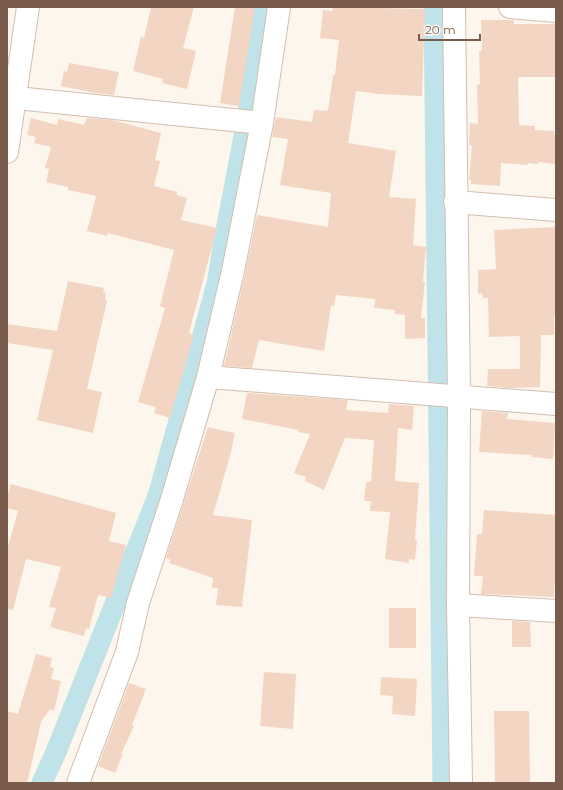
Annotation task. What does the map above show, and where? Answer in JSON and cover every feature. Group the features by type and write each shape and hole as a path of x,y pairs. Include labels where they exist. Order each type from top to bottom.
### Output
{"street":[{"path":"7,152 11,97 28,7"},
{"path":"78,783 127,652 138,603 172,499 208,377 233,271 252,122 279,7"},
{"path":"454,7 455,202 445,395 458,605 461,783"},
{"path":"510,7 556,11"},
{"path":"11,97 252,122"},
{"path":"455,202 556,210"},
{"path":"208,377 556,404"},
{"path":"458,605 556,611"}],"building":[{"path":"151,7 194,7 183,48 196,51 187,89 162,83 163,79 133,71 141,37 144,38"},
{"path":"235,7 255,7 239,106 220,103"},
{"path":"333,7 425,9 422,96 379,94 356,91 348,143 396,151 389,197 416,199 413,245 426,247 423,282 425,282 421,318 425,318 425,338 405,339 405,315 395,314 395,310 374,308 375,299 336,295 334,306 331,306 324,351 259,340 252,368 224,366 257,215 328,227 331,193 280,185 288,139 272,137 276,117 312,122 314,110 328,111 333,75 335,75 339,40 320,38 323,10 332,11"},
{"path":"481,20 514,20 514,24 556,24 556,77 518,77 519,125 535,126 535,130 554,131 554,135 556,135 556,164 538,162 538,164 528,163 528,165 501,163 500,186 471,184 471,180 469,180 472,146 469,145 470,123 478,124 477,85 480,84 479,51 482,51"},
{"path":"69,63 119,72 114,95 95,93 61,86 64,71 67,72"},
{"path":"31,118 57,125 58,119 84,125 87,118 112,120 161,133 155,160 160,161 154,186 177,192 177,195 187,198 181,220 217,228 189,333 194,335 170,418 154,413 156,407 138,402 165,308 160,306 174,250 108,233 107,236 87,231 96,196 68,190 68,187 46,182 49,169 45,168 51,147 34,143 36,137 27,135"},
{"path":"556,227 556,317 554,317 554,335 541,335 540,387 509,388 487,386 488,369 520,369 520,336 489,337 488,298 483,298 482,293 478,294 478,270 496,269 494,230"},
{"path":"68,281 104,288 103,292 106,293 105,300 107,301 87,389 102,392 93,433 37,420 53,350 7,343 7,324 57,331"},
{"path":"247,393 348,400 346,410 388,413 389,404 414,406 412,430 398,428 395,481 419,483 415,560 409,559 409,563 385,559 390,512 370,511 371,501 364,501 366,482 371,482 374,440 345,438 324,490 305,481 306,477 294,473 310,434 298,432 299,430 242,419"},
{"path":"482,411 508,413 507,419 555,423 553,459 532,457 532,455 479,452"},
{"path":"208,427 235,433 213,515 252,520 242,607 216,605 218,588 212,588 213,578 169,563 171,560 166,558"},
{"path":"11,484 116,513 109,541 126,545 111,598 98,595 89,629 86,628 84,636 50,627 56,608 49,607 61,567 26,559 13,610 7,609 7,550 18,511 7,508 7,498"},
{"path":"484,510 556,515 554,597 481,594 483,576 474,576 477,534 482,534"},
{"path":"389,608 416,608 416,648 389,648"},
{"path":"512,621 530,622 531,647 512,647"},
{"path":"36,654 52,658 50,667 54,668 51,679 61,681 54,711 50,709 41,722 27,783 7,783 7,711 18,714"},
{"path":"264,672 296,674 293,729 260,726"},
{"path":"381,677 417,679 415,716 392,714 393,696 380,695"},
{"path":"129,683 146,689 132,725 134,726 121,754 123,754 115,773 98,766"},
{"path":"494,711 529,711 530,783 495,783"}],"waterway":[{"path":"42,783 56,752 158,496 217,284 245,131 264,7"},
{"path":"434,7 443,783"}]}
